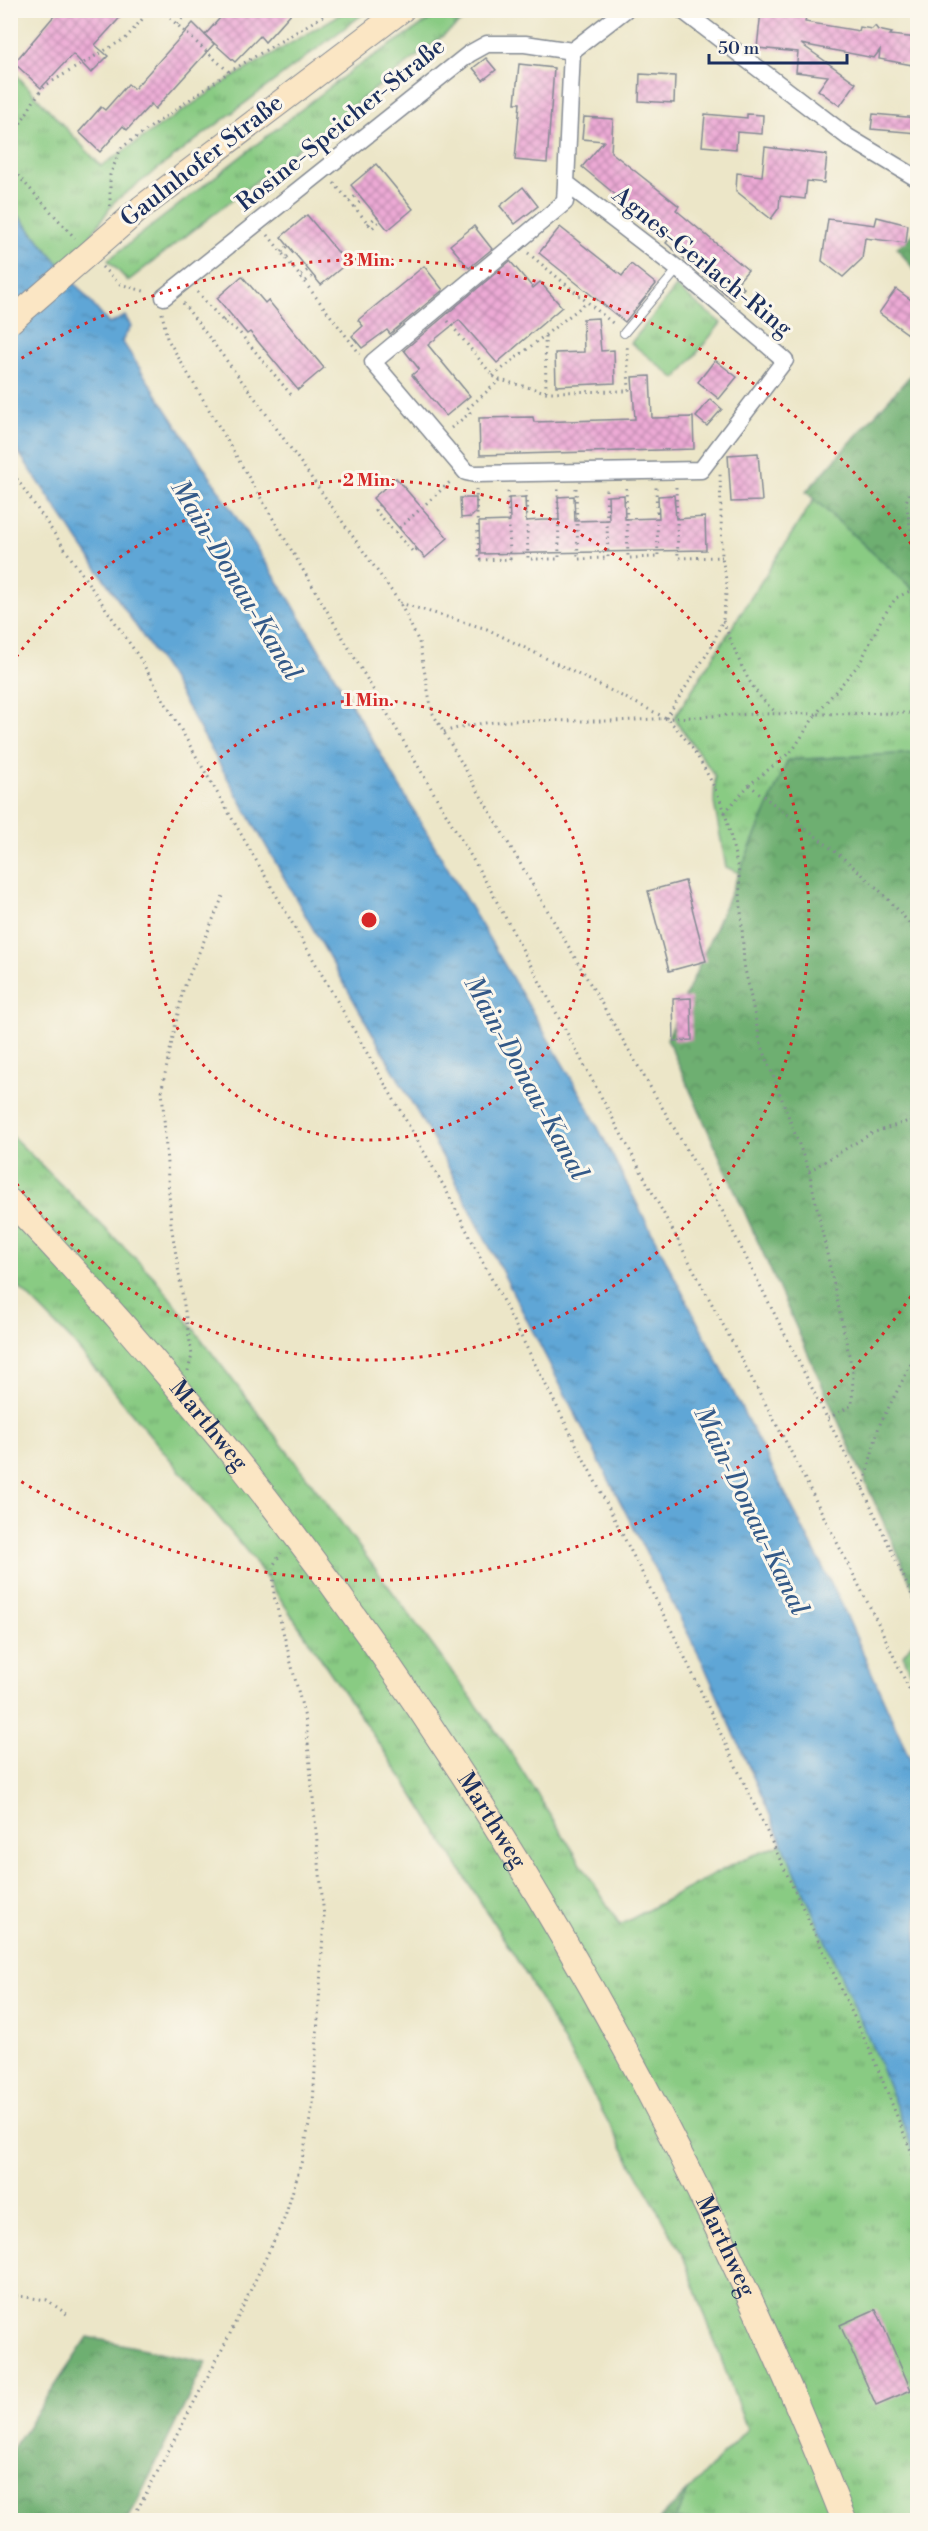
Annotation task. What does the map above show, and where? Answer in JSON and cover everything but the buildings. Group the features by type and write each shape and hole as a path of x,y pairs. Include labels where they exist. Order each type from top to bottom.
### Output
{"main road":[{"name":"Gaulnhofer Straße","path":"10,322 142,207 402,10"},
{"name":"Marthweg","path":"10,1201 76,1272 176,1387 293,1534 377,1649 465,1780 594,1995 652,2102 742,2282 844,2520"}],"street":[{"path":"470,472 438,439 373,362 436,307 517,244 565,202 572,51 625,10"},
{"path":"692,13 848,137 918,179"},
{"name":"Rosine-Speicher-Straße","path":"164,297 469,54 487,44 525,44 572,51"},
{"name":"Agnes-Gerlach-Ring","path":"470,472 701,470 785,360 678,269 566,183"}],"lane":[{"path":"624,333 678,269"}],"path":[{"path":"10,15 15,10"},
{"path":"10,157 14,134 46,85 126,38 150,10"},
{"path":"161,10 229,72"},
{"path":"177,24 190,10"},
{"path":"110,206 110,175 121,148 229,72 333,10"},
{"path":"10,167 81,244"},
{"path":"323,170 372,228 381,220"},
{"path":"349,201 358,194"},
{"path":"354,207 363,199"},
{"path":"368,224 377,216"},
{"path":"258,222 306,281 363,358 373,362"},
{"path":"436,307 493,376 500,380 546,392 629,391 627,335 517,244"},
{"path":"282,252 288,246"},
{"path":"287,257 293,252"},
{"path":"96,260 120,284 180,300 257,401 400,603 419,642 432,712 723,1212 863,1490 918,1608"},
{"path":"301,275 308,270"},
{"path":"306,281 313,276"},
{"path":"186,279 223,321 239,332 293,396"},
{"path":"164,297 162,315 167,338 489,887 789,1448 879,1625 918,1708"},
{"path":"493,376 586,303"},
{"path":"223,321 232,314"},
{"path":"545,336 546,392"},
{"path":"438,439 470,413 467,409 500,380"},
{"path":"666,718 712,646 723,619 727,585 722,557 720,446"},
{"path":"10,469 140,657 446,1190 679,1645 873,2057 918,2168"},
{"path":"626,471 628,558 658,557 656,470"},
{"path":"675,470 678,558 722,557"},
{"path":"918,471 906,502 918,574"},
{"path":"470,472 479,560 510,559 507,473"},
{"path":"395,532 470,472"},
{"path":"526,473 528,560 559,559 558,472"},
{"path":"575,472 578,559 608,558 606,472"},
{"path":"380,506 375,510 410,545 413,552 417,549"},
{"path":"380,515 384,511"},
{"path":"725,812 749,786 793,750 816,714 860,663 882,618 896,598 918,587"},
{"path":"400,603 487,629 666,718 678,728 719,795 739,873 744,964 759,1041 809,1171 853,1374 852,1405 827,1419"},
{"path":"723,619 752,687 762,701 778,713"},
{"path":"444,732 472,723 778,713 910,713 918,710"},
{"path":"749,786 863,877 909,922 918,937"},
{"path":"192,1355 171,1224 162,1088 183,990 223,897"},
{"path":"809,1171 872,1133 918,1118"},
{"path":"863,1490 879,1426 911,1365 918,1358"},
{"path":"132,2520 218,2359 285,2217 302,2160 313,2104 324,1917 306,1722 274,1596 273,1566 293,1534"},
{"path":"10,2295 47,2300 68,2315"}],"green space":[{"path":"346,11 367,11 114,202 66,272 11,206 10,68 101,166 233,77"},
{"path":"443,11 475,11 128,281 108,260 352,70"},
{"path":"917,231 917,273 897,248"},
{"path":"676,287 721,323 676,379 631,343"},
{"path":"917,368 917,593 806,492"},
{"path":"814,499 917,593 917,753 788,760 739,873 726,867 714,803 715,776 674,718"},
{"path":"917,753 917,1597 667,1039 788,760"},
{"path":"10,1134 154,1277 325,1501 504,1742 620,1925 741,1860 783,1844 879,2062 917,2159 917,2520 675,2520 688,2491 747,2429 684,2258 527,1976 413,1794 254,1560 71,1340 11,1279"},
{"path":"917,1637 917,1687 903,1655"},
{"path":"88,2337 206,2362 128,2520 11,2520 11,2451"},
{"path":"688,2491 675,2520 658,2520"}],"water":[{"name":"Main-Donau-Kanal","path":"10,206 109,324 125,316 131,326 122,341 290,600 584,1100 841,1603 917,1775 917,2159 879,2062 703,1663 450,1170 169,675 11,441"}]}
